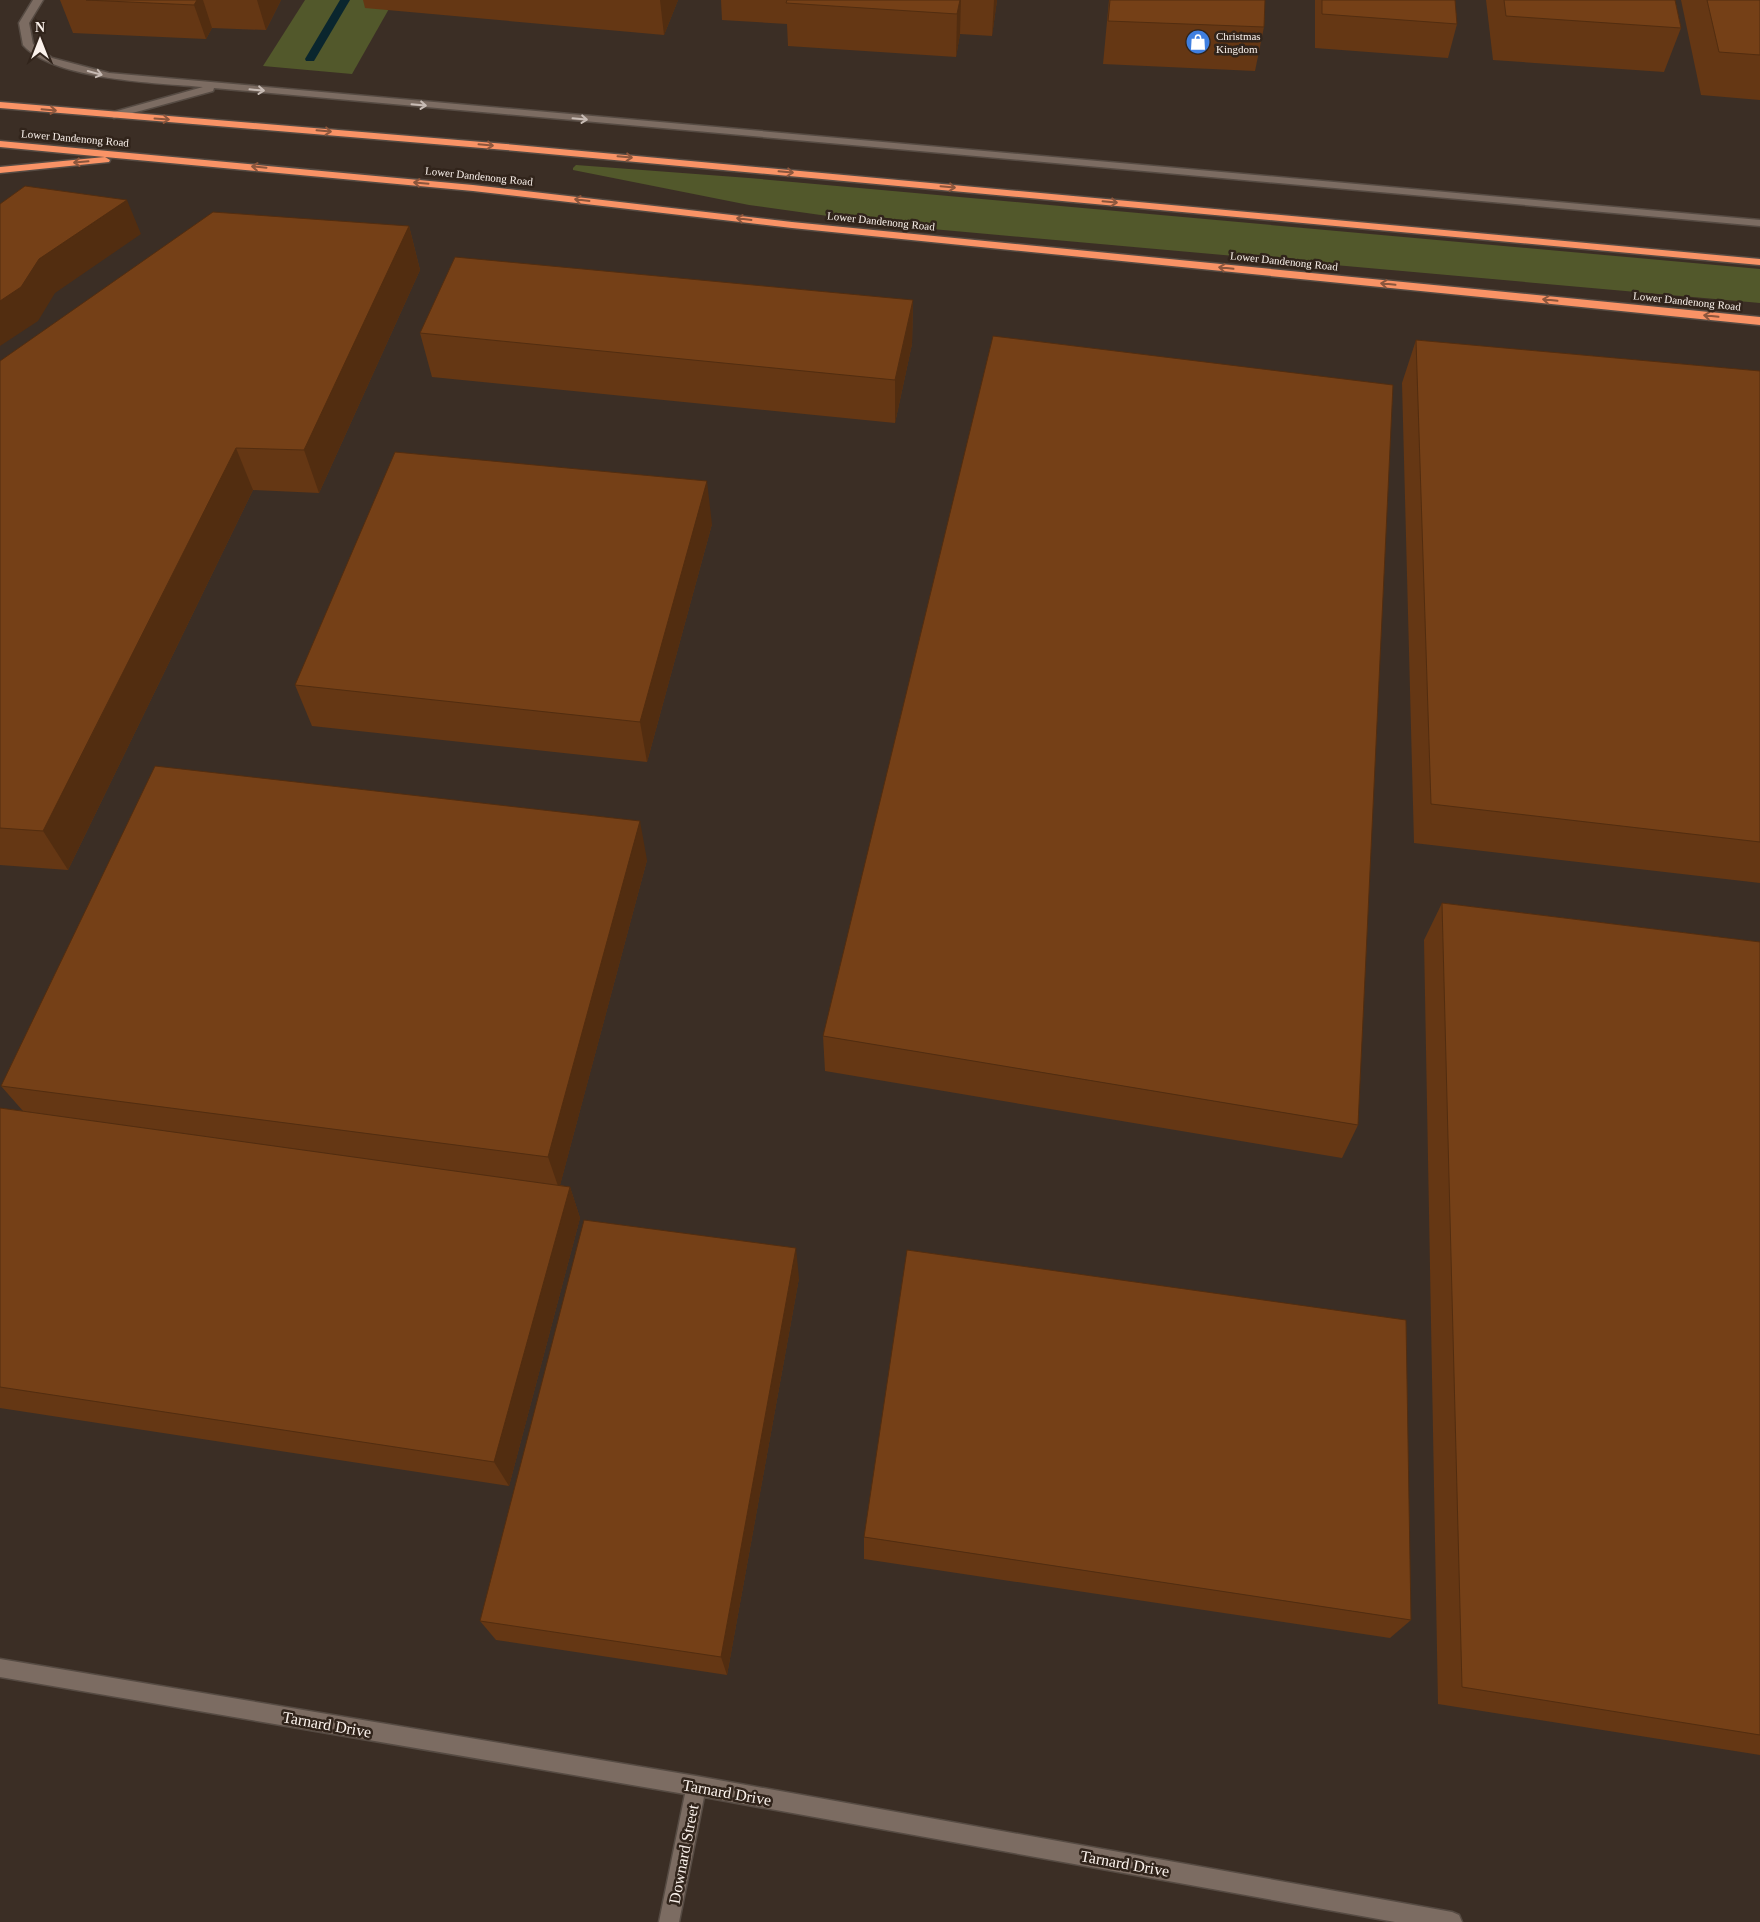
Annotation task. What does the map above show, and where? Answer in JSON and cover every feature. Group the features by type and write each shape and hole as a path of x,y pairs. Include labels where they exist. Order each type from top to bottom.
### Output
{"highway":[{"name":"Lower Dandenong Road","path":"0,105 114,116 307,129 1760,262"},
{"name":"Lower Dandenong Road","path":"0,144 147,156 473,188 792,225 1760,321"},
{"path":"0,170 147,156"}],"street":[{"name":"Lower Dandenong Road","path":"38,0 24,23 28,45 48,60 109,76 1760,224"},
{"name":"Lower Dandenong Road","path":"114,116 218,87"},
{"name":"Tarnard Drive","path":"0,1668 696,1786 1452,1922"},
{"name":"Downard Street","path":"669,1922 696,1786"}],"green space":[{"path":"305,0 394,0 352,74 263,66"},
{"path":"576,165 749,178 1760,269 1760,303 899,226 749,205 573,170"}],"building":[{"path":"86,0 197,0 194,5"},
{"path":"787,0 960,0 957,14 786,3"},
{"path":"1110,0 1265,0 1264,27 1108,21"},
{"path":"1322,0 1455,0 1457,24 1322,14"},
{"path":"1504,0 1675,0 1681,28 1506,16"},
{"path":"1707,0 1760,0 1760,55 1719,52"},
{"path":"25,186 127,200 39,259 21,287 0,301 0,204"},
{"path":"213,212 409,226 304,450 236,448 43,831 0,828 0,361"},
{"path":"455,257 913,300 895,380 420,333"},
{"path":"993,336 1393,385 1358,1125 823,1036"},
{"path":"1416,340 1760,371 1760,842 1431,804"},
{"path":"395,452 707,481 640,722 295,685"},
{"path":"155,766 640,821 548,1157 1,1086"},
{"path":"1442,903 1760,942 1760,1735 1462,1687"},
{"path":"0,1108 570,1187 494,1462 0,1387"},
{"path":"584,1220 796,1248 721,1657 480,1621"},
{"path":"907,1250 1406,1320 1411,1620 864,1537"}],"waterway":[{"path":"310,59 345,0"}],"place":[{"name":"Christmas Kingdom","path":"1198,42"}]}
